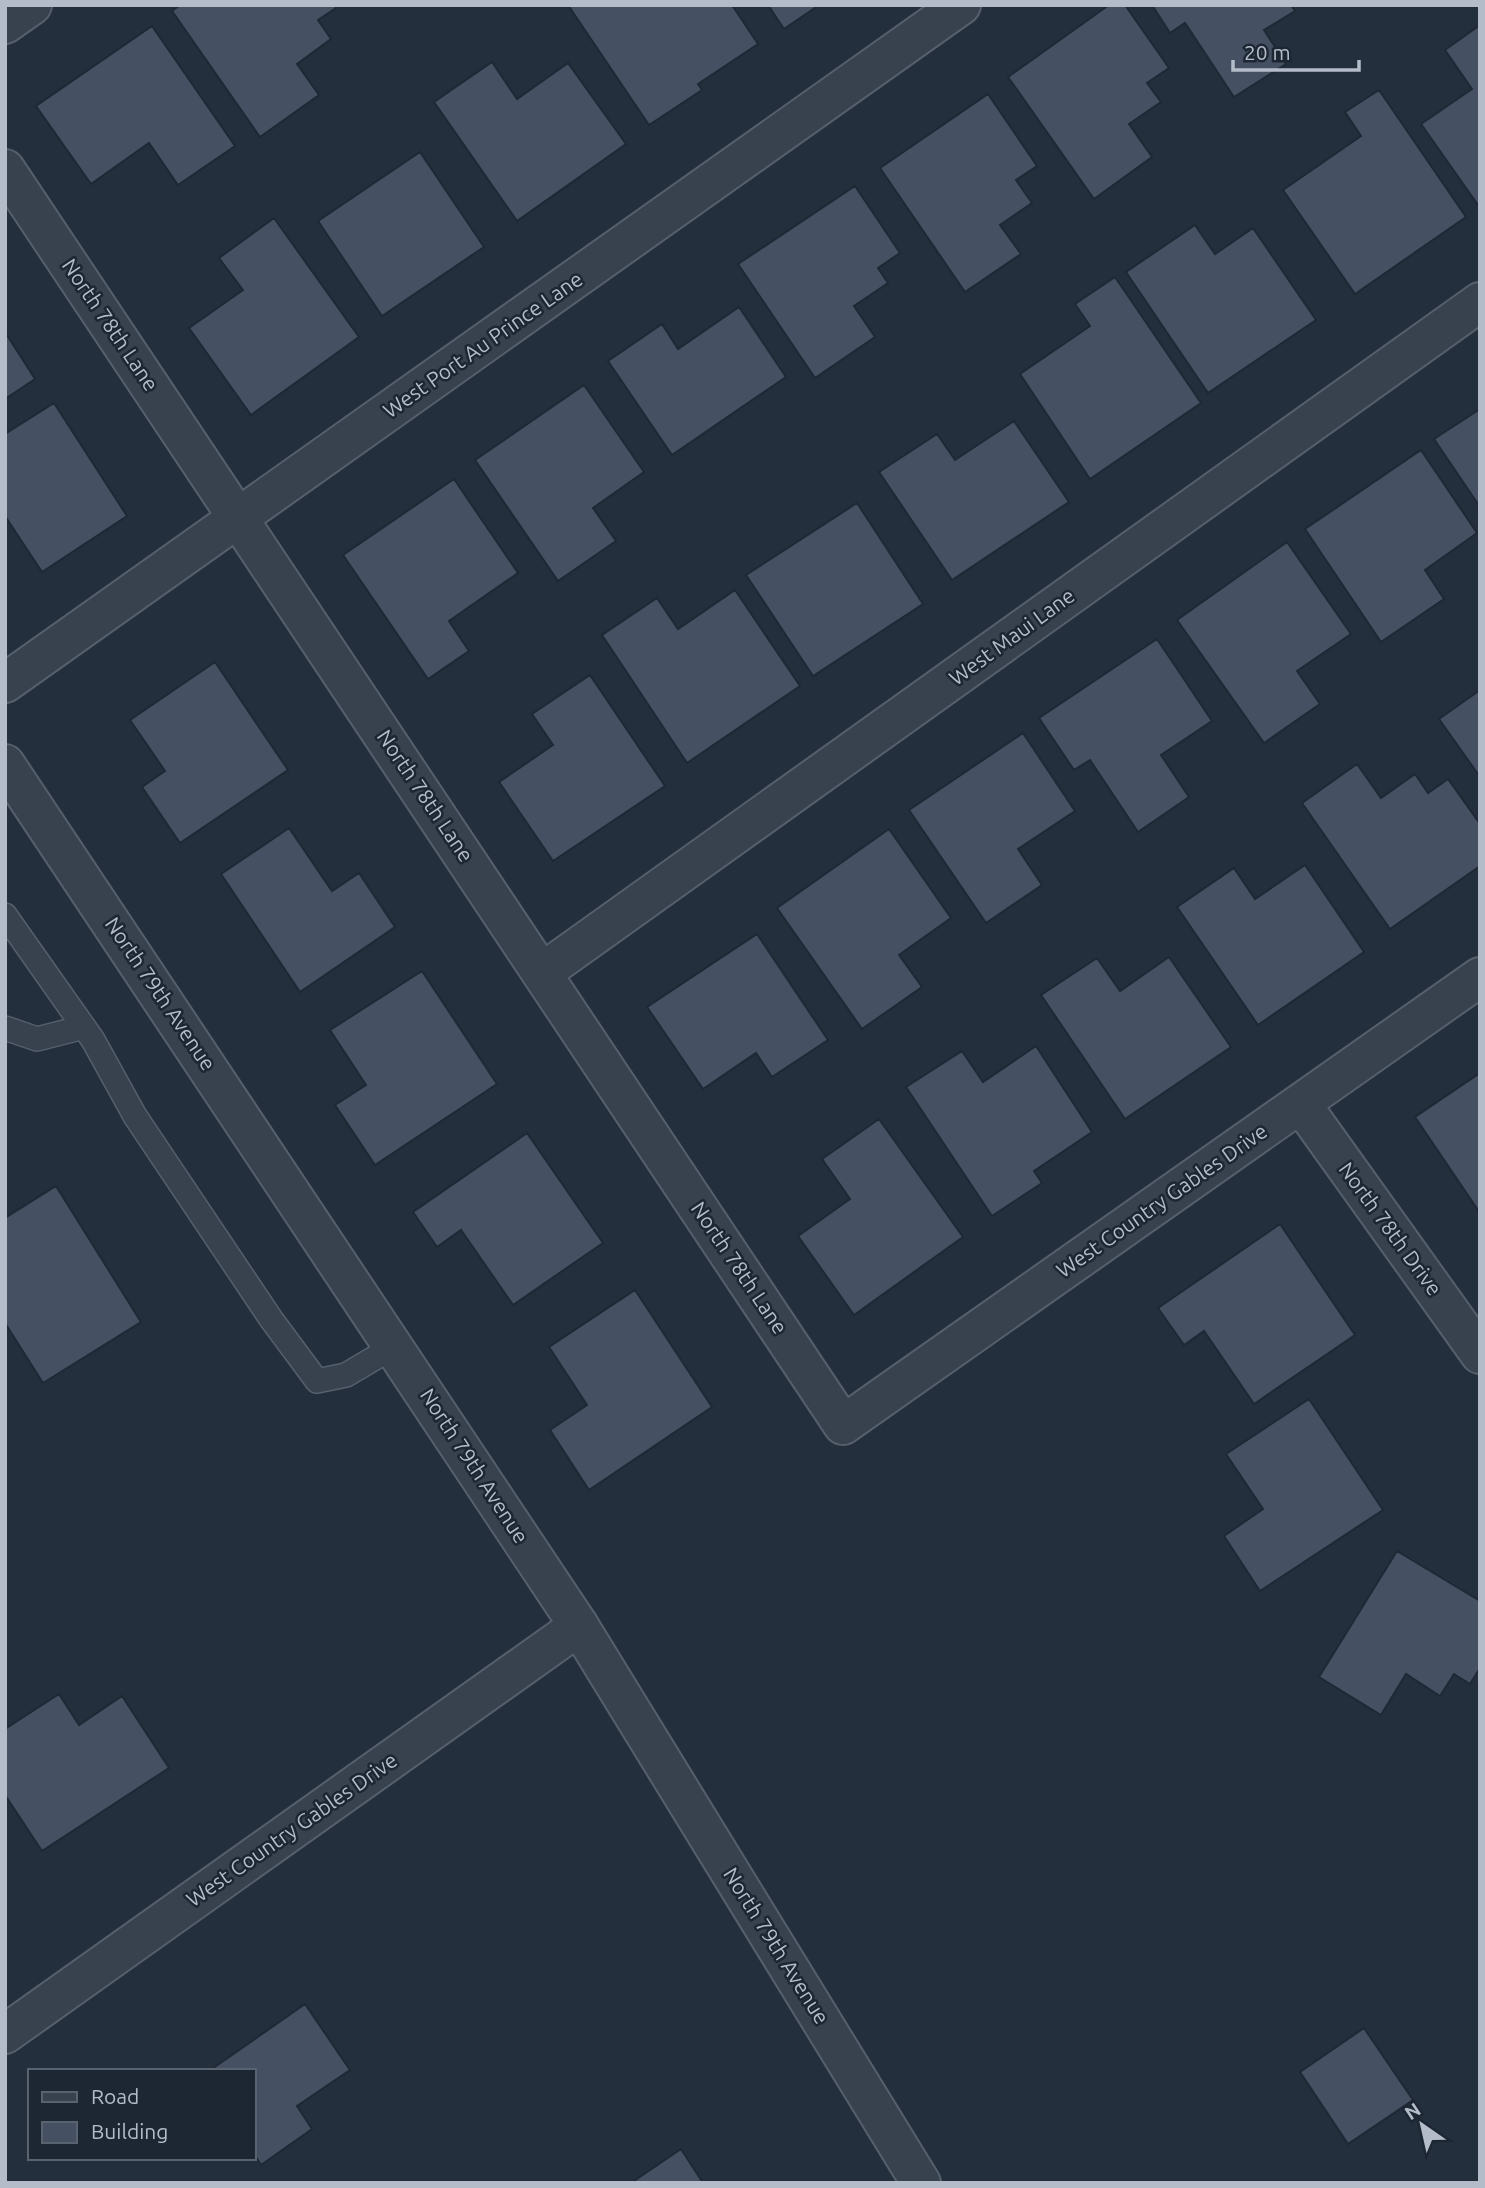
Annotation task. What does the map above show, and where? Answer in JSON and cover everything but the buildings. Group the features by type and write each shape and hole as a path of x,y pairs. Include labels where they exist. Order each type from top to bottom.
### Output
{"street":[{"path":"5,24 32,5"},
{"name":"West Port Au Prince Lane","path":"5,683 961,5"},
{"name":"North 78th Lane","path":"5,169 544,972 843,1425"},
{"name":"West Maui Lane","path":"544,972 1480,302"},
{"name":"North 79th Avenue","path":"5,764 579,1626 921,2183"},
{"name":"West Country Gables Drive","path":"843,1425 1480,977"},
{"name":"North 78th Drive","path":"1301,1104 1480,1354"},
{"name":"West Country Gables Drive","path":"5,2034 579,1626"}],"lane":[{"path":"5,915 84,1027 135,1116 271,1320 317,1381 346,1375 394,1346"},
{"path":"5,1028 37,1039 84,1027"}]}
